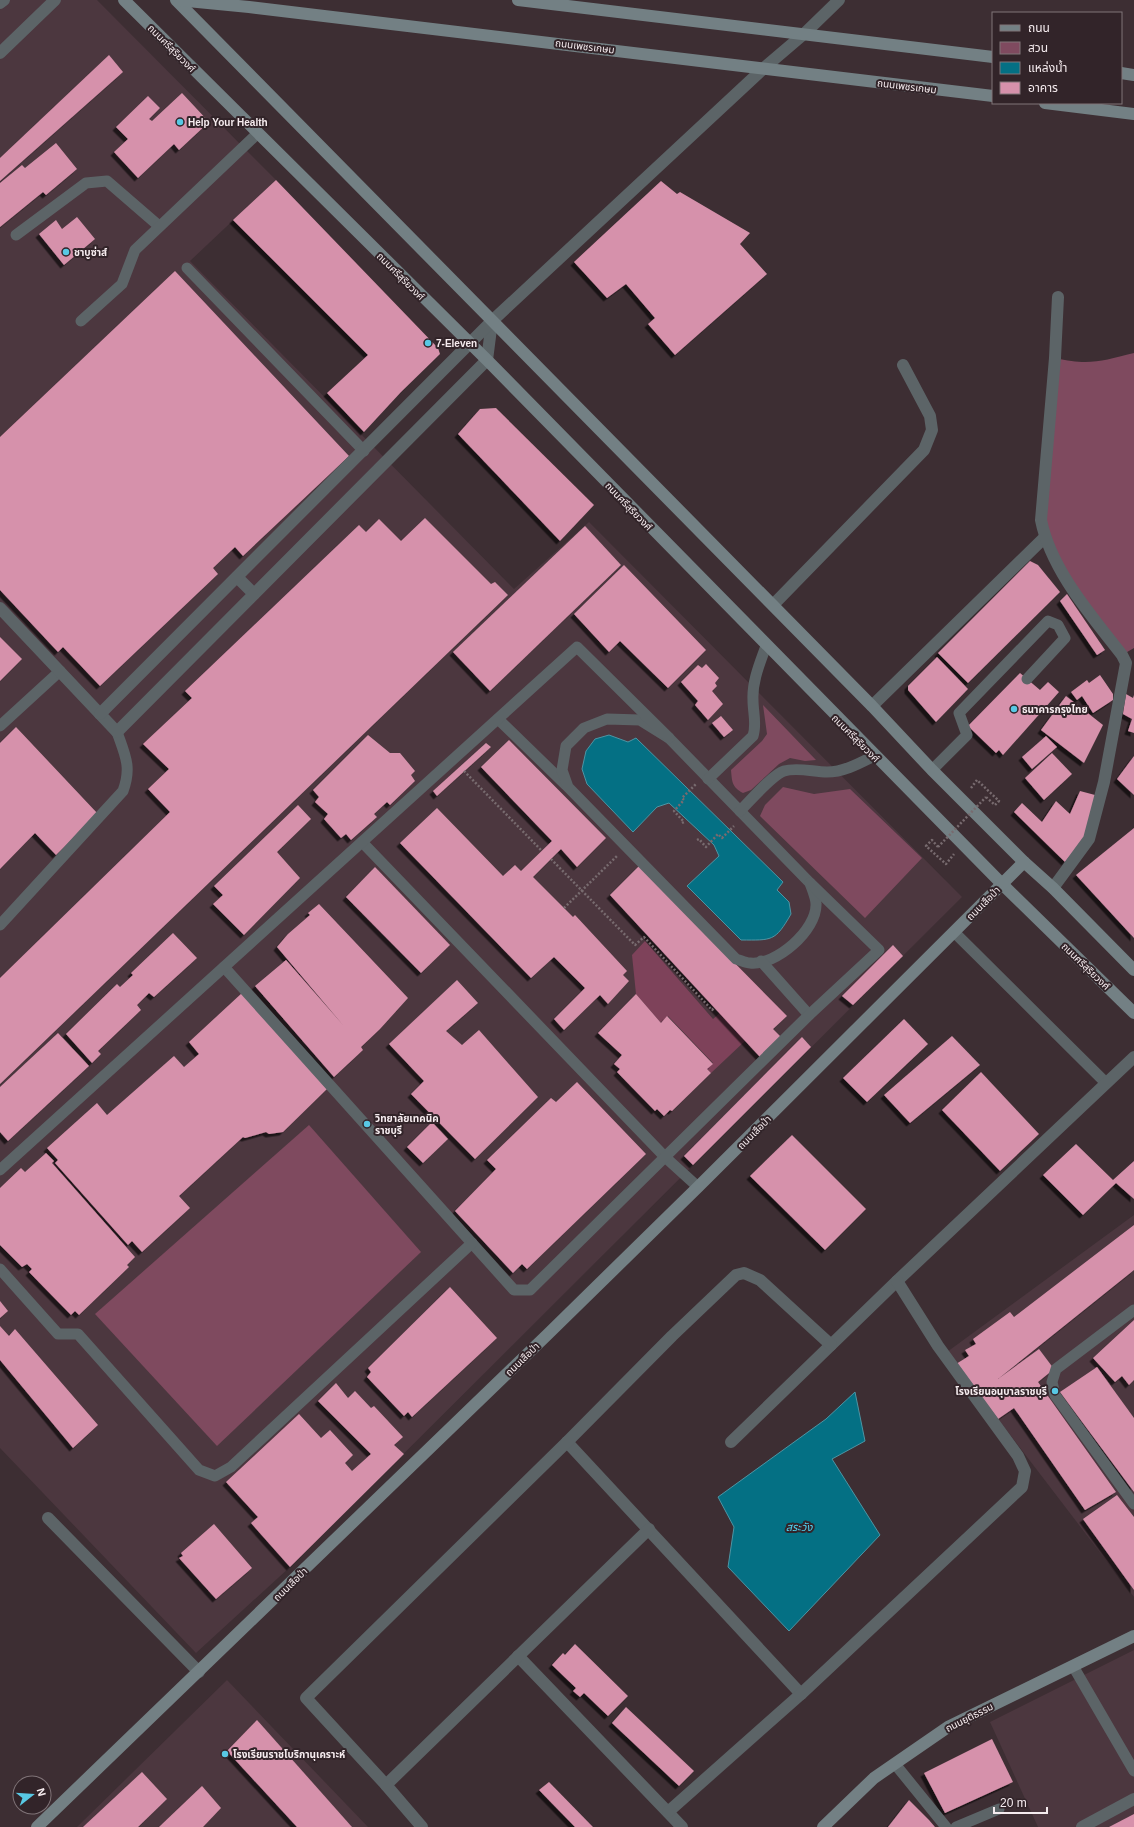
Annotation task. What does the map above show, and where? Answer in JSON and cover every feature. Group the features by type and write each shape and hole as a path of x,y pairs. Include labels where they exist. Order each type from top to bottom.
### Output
{"main road":[{"name":"ถนนศรีสุริยวงศ์","path":"124,0 487,360 874,756 1134,1013"},
{"name":"ถนนเพชรเกษม","path":"176,0 249,6 992,96"},
{"path":"176,0 773,605 872,706 932,770 1024,862 1053,888 1134,970"},
{"path":"518,0 992,57"},
{"path":"1122,73 1134,74"},
{"path":"1053,104 1134,114"},
{"name":"ถนนเสือป่า","path":"37,1827 199,1672 698,1187 1024,862"},
{"name":"ถนนยุติธรรม","path":"823,1827 874,1778 948,1727 1134,1636"}],"street":[{"path":"0,4 4,0"},
{"path":"0,53 56,0"},
{"path":"100,714 492,321 764,68 805,34 839,0"},
{"path":"1053,888 1089,840 1104,782 1126,663 1122,655 1074,593 1044,538 1041,520 1056,358 1058,297"},
{"path":"0,608 117,732 487,360 492,321"},
{"path":"773,605 924,450 932,430 930,416 903,365"},
{"path":"872,706 1044,538"},
{"path":"237,577 254,594"},
{"path":"731,1442 897,1280 1134,1057"},
{"path":"422,1827 386,1785 306,1698 567,1442 672,1336 736,1275 744,1273 760,1280 831,1344"},
{"path":"668,1812 801,1694 1022,1486 1024,1471 1018,1456 938,1346 897,1280"},
{"path":"567,1442 801,1694"},
{"path":"48,1518 199,1672"},
{"path":"386,1785 649,1529"},
{"path":"518,1656 682,1827"},
{"path":"1082,1827 1134,1799"}],"lane":[{"path":"81,321 122,284 135,250 258,133"},
{"path":"16,235 86,183 107,181 159,226"},
{"path":"187,268 364,451"},
{"path":"932,770 970,734 959,713 1048,621 1058,625 1065,638 1027,679"},
{"path":"708,779 753,736 756,728 753,699 754,682 766,646"},
{"path":"0,1170 224,967 362,842 577,648 669,738 810,883 879,950 809,1015 530,1290 514,1290 224,967"},
{"path":"0,726 36,691 60,671"},
{"path":"498,719 568,787 736,959 751,963 775,958 796,943 813,920 816,904 810,883"},
{"path":"568,787 562,770 566,746 584,728 608,719 640,720 669,738"},
{"path":"0,925 123,791 128,777 126,757 117,732"},
{"path":"740,811 773,779 784,771 803,770 829,772 852,768 874,756"},
{"path":"362,842 665,1157 698,1187"},
{"path":"954,932 1106,1083"},
{"path":"760,961 809,1015"},
{"path":"0,1269 58,1334 78,1334 199,1470 215,1476 231,1467 472,1243"},
{"path":"1134,1310 1056,1369 1052,1382 1055,1395 1134,1504"},
{"path":"1073,1666 1134,1771"},
{"path":"894,1764 946,1827"},
{"path":"956,1827 999,1809"}],"path":[{"path":"464,771 542,850"},
{"path":"946,864 926,846 932,840 938,847 986,797 995,805 999,801 977,780"},
{"path":"682,823 684,822 674,811 684,800 682,798 693,787"},
{"path":"697,840 699,839 706,847 718,834 722,838 735,825"},
{"path":"564,908 626,847"},
{"path":"551,859 635,945 644,936 712,1010 714,1008"}],"shaded area":[{"name":"วิทยาลัยเทคนิค ราชบุรี","path":"0,0 97,0 276,180 190,261 514,589 589,522 962,897 290,1567 196,1653 0,1448"},
{"path":"645,941 713,1019 720,1013 745,1041 711,1073 707,1069 713,1063 668,1016 661,1023 636,994 632,955"},
{"name":"โรงเรียนอนุบาลราชบุรี","path":"1134,1215 1134,1597 947,1352"},
{"path":"1134,1650 1134,1827 1038,1827 990,1722"},
{"name":"โรงเรียนราชโบริกานุเคราะห์","path":"227,1680 368,1827 77,1827"}],"green space":[{"path":"1134,353 1134,648 1122,655 1044,538 1055,358 1077,362 1095,362"},
{"path":"763,705 816,760 805,761 790,758 779,764 751,790 743,793 733,784 731,770 762,741 767,734"},
{"path":"783,787 814,794 850,789 922,858 865,918 760,816 765,805"},
{"path":"309,1125 421,1252 217,1446 95,1314"}],"water":[{"path":"609,735 628,742 636,738 783,882 777,890 789,902 791,914 776,935 772,938 760,940 741,940 687,886 719,856 714,845 669,803 657,807 633,832 587,784 582,769 586,751 595,739"},
{"name":"สระวัง","path":"855,1392 865,1441 832,1459 880,1535 789,1631 728,1567 734,1527 718,1497 826,1419"}],"building":[{"path":"109,55 123,72 0,181 0,158"},
{"path":"182,93 209,122 179,150 174,144 138,178 114,152 128,139 116,127 148,96 160,108 149,119 152,121"},
{"path":"56,143 77,169 46,195 43,192 0,227 0,183 22,165 25,168"},
{"path":"276,180 438,348 440,354 401,392 364,432 327,393 368,355 233,220"},
{"path":"661,181 677,194 680,192 750,233 740,244 767,274 675,355 648,324 655,318 626,284 607,298 574,262"},
{"name":"ชาบูซ่าส์","path":"77,217 95,239 64,265 39,234 56,220 62,229"},
{"path":"175,271 349,456 243,556 235,547 213,568 218,574 100,686 63,647 58,652 0,590 0,437"},
{"path":"496,408 594,505 560,541 458,434 480,409"},
{"path":"425,518 491,584 495,582 508,595 0,1084 0,978 170,812 148,789 169,769 143,744 192,698 185,691 359,525 366,532 379,519 401,541"},
{"path":"585,526 621,565 490,691 453,652"},
{"path":"1030,561 1038,565 1060,592 968,683 938,653"},
{"path":"624,565 706,650 668,688 620,641 609,652 574,614"},
{"path":"1067,594 1105,650 1097,655 1060,601"},
{"path":"0,637 22,659 0,681"},
{"path":"937,657 968,689 936,722 908,690 908,686"},
{"path":"706,664 719,678 715,683 717,686 712,691 723,704 708,720 695,705 698,701 681,682 698,665 702,668"},
{"name":"ธนาคารกรุงไทย","path":"1020,673 1040,690 1048,682 1059,692 1003,755 999,750 996,753 968,726"},
{"path":"1100,675 1113,694 1113,700 1093,713 1082,696 1077,700 1071,692 1087,680 1089,683"},
{"path":"1126,694 1133,698 1134,695 1134,733 1128,731 1132,719 1123,714"},
{"path":"1066,696 1103,725 1084,763 1041,730"},
{"path":"721,716 733,730 724,737 712,723"},
{"path":"16,727 98,814 56,855 35,833 0,869 0,743"},
{"path":"368,735 390,753 400,753 415,771 411,775 415,781 390,805 387,802 374,814 377,817 351,840 346,834 341,838 324,819 328,814 315,802 319,797 313,790"},
{"path":"1046,736 1057,747 1032,769 1022,757"},
{"path":"509,740 606,838 577,867 561,849 533,877 573,917 575,915 627,971 623,975 629,981 608,1004 600,995 564,1030 554,1019 585,988 554,957 531,978 400,843 437,808 503,876 515,865 521,871 552,841 481,767"},
{"path":"486,743 491,747 437,796 433,791"},
{"path":"1052,753 1072,774 1044,800 1025,778"},
{"path":"1134,756 1134,795 1117,779"},
{"path":"1080,791 1095,795 1087,835 1065,862 1014,812 1022,803 1042,822 1056,801 1070,814"},
{"path":"298,805 311,819 277,852 300,878 244,935 213,904 223,895 214,886"},
{"path":"1134,828 1134,938 1076,875"},
{"path":"639,866 787,1016 773,1029 781,1037 760,1057 610,895"},
{"path":"375,867 450,945 421,973 346,897"},
{"path":"319,904 408,998 380,1029 361,1047 363,1050 334,1077 255,986 286,960 343,1025 277,947 288,934 310,915 308,913"},
{"path":"173,933 197,958 154,997 149,993 137,1005 141,1010 98,1051 101,1054 92,1063 66,1034 117,984 120,987 133,975 131,973"},
{"path":"893,945 903,956 853,1005 842,996"},
{"path":"457,980 478,1003 446,1031 462,1045 479,1030 538,1097 475,1159 411,1094 424,1081 389,1044"},
{"path":"242,993 327,1089 283,1132 269,1134 266,1132 245,1138 243,1137 179,1196 190,1208 142,1252 132,1241 128,1245 55,1163 58,1160 47,1148 97,1103 107,1115 174,1056 184,1067 199,1054 189,1042"},
{"path":"636,994 661,1023 667,1016 713,1064 707,1069 711,1073 672,1111 670,1110 664,1116 657,1109 655,1111 617,1072 620,1069 614,1064 622,1055 598,1033"},
{"path":"904,1019 928,1044 867,1102 843,1078"},
{"path":"58,1033 89,1066 8,1141 0,1132 0,1087"},
{"path":"952,1036 980,1065 910,1123 884,1095"},
{"path":"802,1037 811,1047 693,1165 684,1156"},
{"path":"981,1072 1039,1134 1000,1171 942,1110"},
{"path":"577,1082 646,1154 527,1269 522,1264 513,1273 455,1211 496,1169 487,1160 551,1098 556,1102"},
{"path":"432,1122 448,1139 423,1163 407,1147"},
{"path":"792,1135 866,1209 825,1250 750,1176"},
{"path":"1076,1144 1113,1180 1134,1161 1134,1199 1116,1183 1083,1215 1043,1175"},
{"path":"46,1153 54,1161 52,1163 135,1257 127,1265 129,1267 79,1315 75,1311 71,1315 29,1272 32,1269 27,1264 22,1267 0,1245 0,1188 21,1168 25,1172"},
{"path":"1134,1225 1134,1270 998,1379 1039,1349 1054,1369 1038,1382 1116,1492 1085,1510 1014,1408 998,1419 956,1364 969,1356 965,1350 976,1344 973,1339 1010,1312 1014,1317"},
{"path":"450,1287 497,1338 412,1417 408,1412 404,1416 367,1377 371,1372 368,1368"},
{"path":"0,1301 8,1311 0,1318"},
{"path":"1134,1320 1134,1380 1129,1385 1122,1376 1115,1382 1093,1358"},
{"path":"0,1326 9,1336 15,1329 98,1425 73,1448 0,1360"},
{"path":"1097,1367 1134,1418 1134,1492 1060,1392"},
{"path":"336,1383 348,1398 355,1391 371,1408 374,1406 403,1437 394,1445 404,1454 290,1567 251,1523 258,1517 226,1482 299,1414 321,1438 330,1430 353,1455 345,1463 352,1471 371,1454 318,1401"},
{"path":"1117,1495 1134,1517 1134,1590 1083,1519"},
{"path":"214,1524 252,1568 216,1599 179,1558 183,1556 181,1553"},
{"path":"575,1644 628,1696 608,1716 584,1693 580,1697 573,1691 576,1688 552,1665 563,1653 565,1655"},
{"path":"626,1707 694,1771 679,1786 612,1723"},
{"path":"257,1720 352,1827 297,1827 227,1751"},
{"path":"992,1739 1013,1782 945,1813 924,1773"},
{"path":"142,1772 167,1799 138,1827 83,1827"},
{"path":"549,1782 593,1827 575,1827 539,1790"},
{"path":"202,1786 221,1808 203,1827 159,1827"},
{"path":"909,1800 929,1820 935,1827 888,1827"},
{"path":"1134,1814 1134,1827 1109,1827"}],"place":[{"name":"Help Your Health","path":"180,122"},
{"name":"ชาบูซ่าส์","path":"66,252"},
{"name":"7-Eleven","path":"428,343"},
{"name":"ธนาคารกรุงไทย","path":"1014,709"},
{"name":"วิทยาลัยเทคนิค ราชบุรี","path":"367,1124"},
{"name":"โรงเรียนอนุบาลราชบุรี","path":"1055,1391"},
{"name":"โรงเรียนราชโบริกานุเคราะห์","path":"225,1754"}]}
